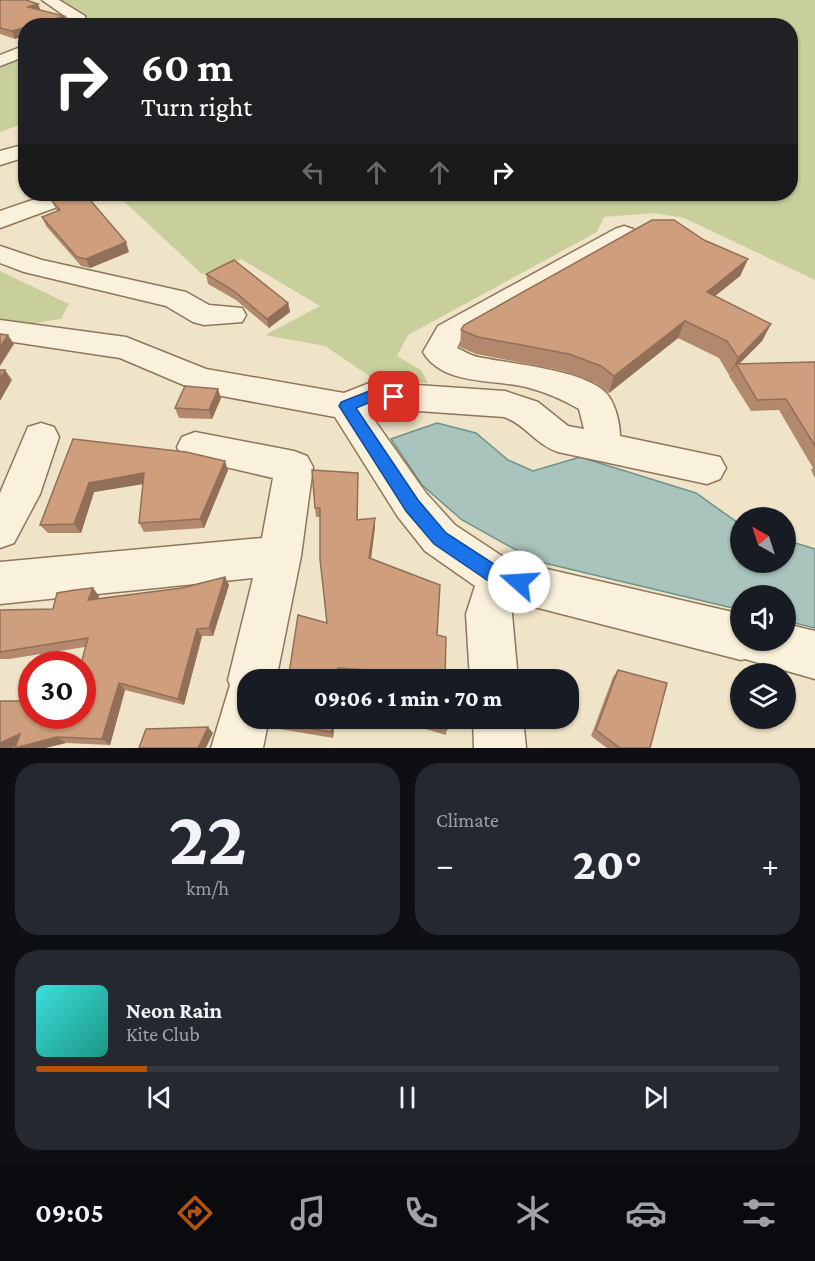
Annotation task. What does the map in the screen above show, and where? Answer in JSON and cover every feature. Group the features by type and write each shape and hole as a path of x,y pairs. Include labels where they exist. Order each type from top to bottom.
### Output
{"street":[{"path":"49,0 78,18"},
{"path":"0,61 18,53"},
{"path":"0,158 18,152"},
{"path":"0,220 52,201"},
{"path":"602,445 602,425 593,401 571,389 526,375 469,368 439,352 449,333 624,234"},
{"path":"0,254 34,266 176,299 204,315 231,315"},
{"path":"0,330 126,348 200,380 346,406 372,395 505,404 526,411 558,438 602,445 707,468"},
{"path":"346,406 412,506 440,538 499,578 730,634"},
{"path":"0,530 20,494 41,437"},
{"path":"195,447 294,467 280,556 254,669"},
{"path":"0,583 280,556"},
{"path":"493,669 489,614 499,578"},
{"path":"796,650 815,655"},
{"path":"237,748 241,729"},
{"path":"499,729 500,748"}],"green space":[{"path":"56,0 815,0 815,280 684,218 654,213 604,217 597,232 408,335 397,356 421,370 428,383 375,380 325,346 265,335 320,306 241,259 202,274 124,201 798,201 798,18 83,18 68,4"},
{"path":"18,55 18,126 0,132 0,63"},
{"path":"0,271 69,304 61,319 29,324 0,319"}],"water":[{"path":"437,423 476,433 508,460 533,471 580,457 696,493 730,517 730,573 796,573 796,543 815,549 815,628 796,623 796,585 730,585 730,607 536,561 462,520 422,485 391,439"}],"building":[{"path":"0,0 26,0 38,4 28,7 64,16 18,18 18,29 12,31 0,28"},
{"path":"52,201 91,201 126,242 86,259 77,257 42,217 60,210"},
{"path":"652,220 674,220 704,240 748,259 707,292 771,324 738,358 727,341 685,321 614,376 601,366 569,354 478,337 461,330 464,325"},
{"path":"234,260 288,303 267,319 234,291 206,274"},
{"path":"0,334 8,335 0,347"},
{"path":"815,362 815,446 786,399 757,400 736,364"},
{"path":"185,386 218,389 209,410 175,408"},
{"path":"73,439 186,452 225,461 200,519 139,523 144,473 89,483 74,524 40,525"},
{"path":"312,470 358,473 357,520 375,518 369,558 440,585 437,635 446,637 445,669 290,669 298,615 327,623 320,559 320,508 315,508"},
{"path":"225,577 209,628 197,629 178,699 119,683 102,739 57,737 15,748 20,734 0,743 0,701 18,701 18,729 96,729 96,651 84,651 88,638 0,652 0,610 53,609 57,593 75,590 93,588 88,600 182,588"},
{"path":"618,670 667,683 650,748 620,748 596,730"},
{"path":"208,727 198,748 139,748 146,729"},
{"path":"315,729 331,729 331,732"}],"route":[{"path":"394,397 372,395 346,406 412,506 440,538 499,578 519,582"}]}
